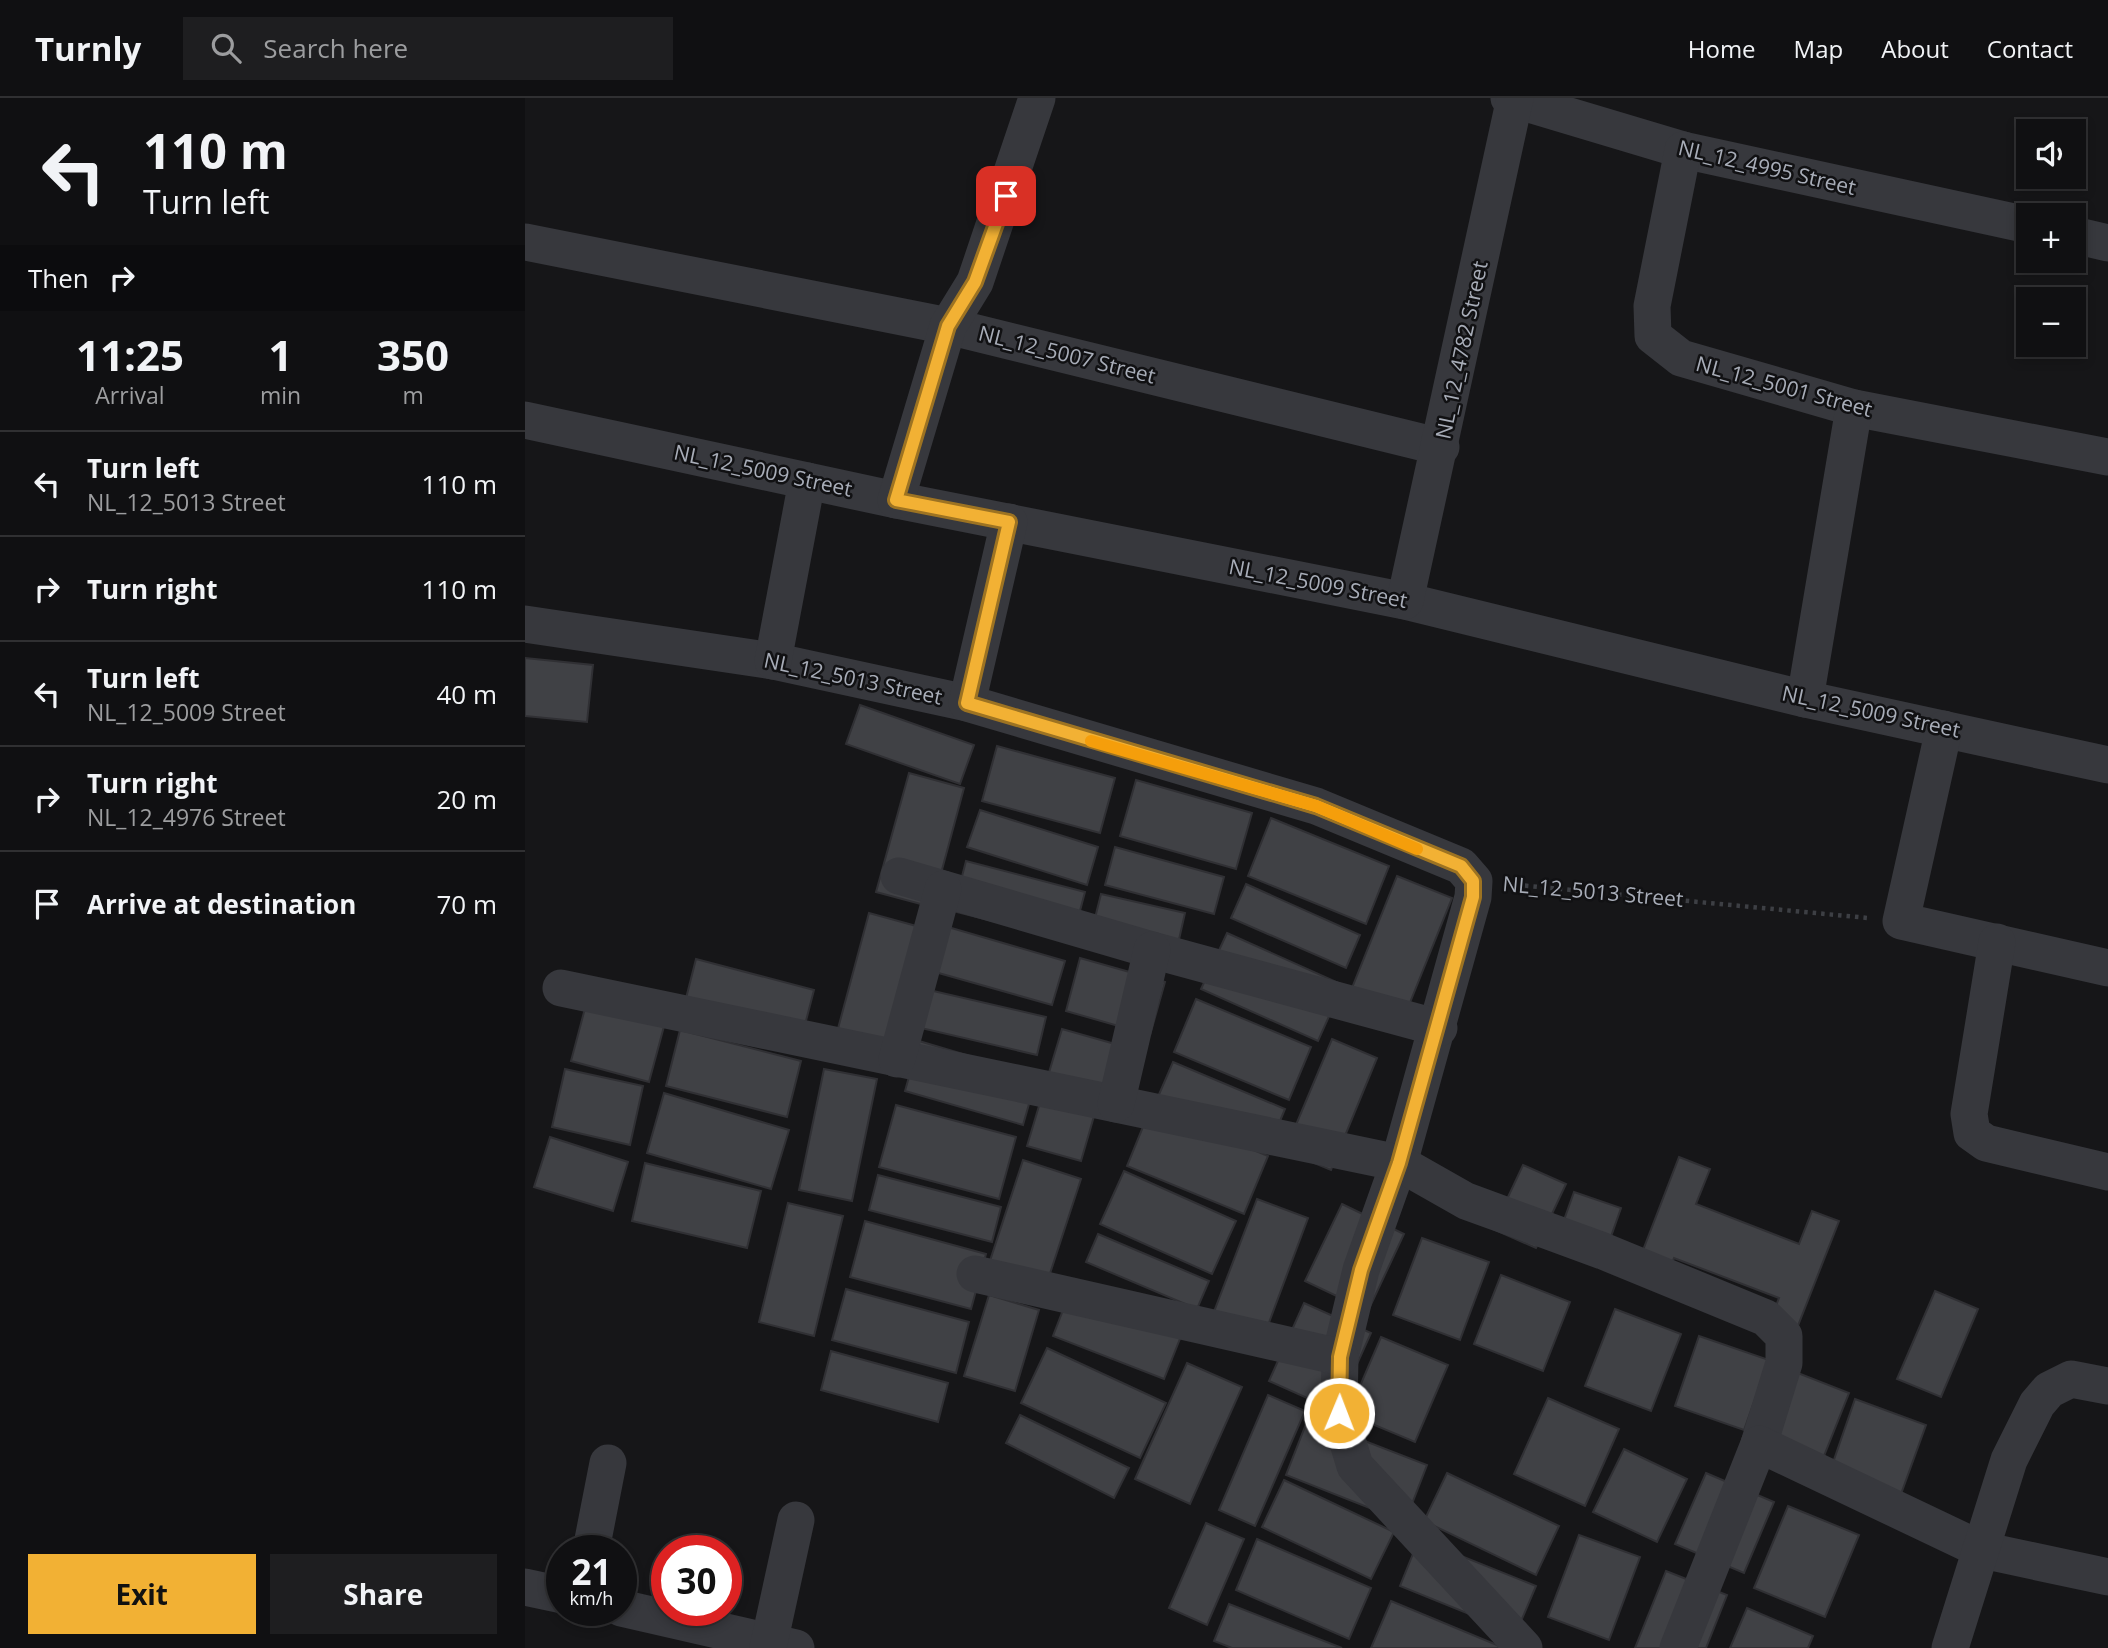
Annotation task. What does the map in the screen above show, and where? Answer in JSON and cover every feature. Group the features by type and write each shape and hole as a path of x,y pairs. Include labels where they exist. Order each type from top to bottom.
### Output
{"street":[{"path":"896,500 948,326 975,282 1037,98"},
{"name":"NL_12_4995 Street","path":"1513,98 1683,150 2016,222"},
{"name":"NL_12_4782 Street","path":"1405,601 1441,447 1513,98"},
{"name":"NL_12_5001 Street","path":"1683,150 1652,306 1653,336 1681,358 1854,408 2108,457"},
{"path":"2086,238 2108,243"},
{"name":"NL_12_5007 Street","path":"525,242 948,326 1441,447"},
{"path":"1805,699 1854,408"},
{"name":"NL_12_5009 Street","path":"525,420 896,500 1405,601 1805,699 2108,765"},
{"path":"773,661 807,481"},
{"path":"967,703 1009,522"},
{"name":"NL_12_5013 Street","path":"525,624 773,661 967,703 1316,806 1461,866 1473,881"},
{"path":"1944,729 1901,920 2108,968"},
{"path":"899,876 1152,950 1439,1028"},
{"path":"1473,881 1473,897 1439,1028 1399,1163 1361,1270 1340,1357 1339,1413 1355,1466 1524,1648"},
{"path":"897,1059 943,889"},
{"path":"1997,942 1969,1114 1972,1133 1986,1143 2108,1172"},
{"path":"1116,1104 1152,950"},
{"path":"561,988 1399,1163 1465,1200 1604,1251 1766,1318 1784,1336 1784,1363 1759,1444 1678,1648"},
{"path":"975,1274 1340,1357"},
{"path":"1950,1648 2009,1460 2037,1404 2049,1390 2071,1379 2108,1386"},
{"path":"1759,1444 1982,1550 2108,1577"},
{"path":"594,1535 608,1463"},
{"path":"637,1612 778,1645 796,1520"},
{"path":"525,1587 546,1592"}],"path":[{"name":"NL_12_5013 Street","path":"1473,881 1901,920"}],"building":[{"path":"525,658 593,665 587,722 525,716"},
{"path":"860,705 974,745 960,784 846,744"},
{"path":"997,746 1115,778 1100,833 982,801"},
{"path":"909,773 964,788 932,907 876,892"},
{"path":"1136,780 1252,813 1236,869 1120,836"},
{"path":"980,810 1098,847 1087,885 967,847"},
{"path":"1271,818 1389,866 1366,924 1248,876"},
{"path":"1115,847 1224,877 1214,914 1105,885"},
{"path":"966,861 1085,892 1072,941 953,911"},
{"path":"1397,876 1452,898 1407,1010 1352,988"},
{"path":"1246,884 1360,935 1346,968 1231,918"},
{"path":"1101,894 1185,913 1173,966 1088,946"},
{"path":"869,913 920,927 886,1049 836,1036"},
{"path":"948,927 1065,961 1052,1005 935,972"},
{"path":"1227,933 1343,985 1318,1041 1201,989"},
{"path":"1080,958 1165,982 1150,1035 1066,1011"},
{"path":"696,959 814,990 800,1044 682,1014"},
{"path":"929,990 1046,1017 1037,1055 921,1028"},
{"path":"588,997 666,1019 649,1082 571,1061"},
{"path":"1196,999 1311,1047 1289,1100 1174,1052"},
{"path":"1062,1029 1115,1044 1081,1161 1027,1146"},
{"path":"680,1030 801,1061 787,1117 666,1086"},
{"path":"1332,1039 1377,1058 1331,1170 1285,1151"},
{"path":"919,1041 1037,1076 1023,1125 905,1091"},
{"path":"1173,1062 1285,1109 1268,1150 1154,1106"},
{"path":"565,1069 643,1086 630,1145 552,1127"},
{"path":"824,1069 877,1079 852,1201 799,1190"},
{"path":"664,1093 789,1130 771,1189 647,1153"},
{"path":"896,1105 1016,1137 999,1199 879,1167"},
{"path":"1151,1107 1268,1156 1244,1214 1127,1166"},
{"path":"550,1137 628,1162 613,1211 534,1187"},
{"path":"1679,1157 1710,1169 1696,1204 1799,1244 1812,1211 1839,1221 1792,1341 1766,1331 1779,1298 1674,1258 1663,1287 1633,1276"},
{"path":"1023,1160 1081,1179 1042,1298 984,1279"},
{"path":"645,1163 761,1191 747,1248 632,1221"},
{"path":"1523,1165 1566,1184 1536,1248 1493,1229"},
{"path":"1124,1171 1236,1221 1212,1274 1100,1224"},
{"path":"878,1175 1001,1207 992,1242 869,1210"},
{"path":"1574,1192 1621,1208 1601,1265 1554,1248"},
{"path":"1257,1199 1308,1218 1264,1336 1212,1317"},
{"path":"788,1203 843,1216 814,1336 759,1322"},
{"path":"1342,1204 1404,1234 1368,1311 1305,1281"},
{"path":"865,1221 986,1254 971,1309 850,1277"},
{"path":"1098,1234 1209,1281 1197,1309 1086,1262"},
{"path":"1422,1238 1489,1262 1460,1340 1393,1315"},
{"path":"1501,1275 1570,1302 1543,1371 1474,1344"},
{"path":"1075,1279 1187,1321 1164,1379 1053,1336"},
{"path":"846,1289 969,1322 956,1373 832,1340"},
{"path":"1935,1291 1978,1309 1941,1397 1897,1379"},
{"path":"989,1295 1039,1310 1015,1391 964,1376"},
{"path":"1304,1303 1371,1333 1336,1411 1269,1381"},
{"path":"1615,1309 1681,1334 1651,1411 1585,1386"},
{"path":"1699,1336 1769,1360 1744,1430 1675,1406"},
{"path":"1381,1337 1448,1365 1415,1442 1348,1414"},
{"path":"1047,1348 1166,1403 1140,1458 1021,1403"},
{"path":"831,1351 948,1383 938,1422 821,1390"},
{"path":"1187,1363 1242,1387 1190,1504 1135,1479"},
{"path":"1780,1366 1849,1393 1816,1476 1747,1450"},
{"path":"1268,1395 1305,1411 1255,1526 1219,1510"},
{"path":"1548,1398 1619,1429 1585,1506 1514,1474"},
{"path":"1855,1399 1926,1425 1897,1505 1827,1480"},
{"path":"1020,1415 1129,1468 1114,1498 1006,1443"},
{"path":"1308,1419 1427,1465 1405,1522 1286,1475"},
{"path":"1624,1449 1687,1479 1657,1542 1593,1512"},
{"path":"1447,1473 1559,1526 1536,1575 1424,1521"},
{"path":"1706,1473 1774,1502 1744,1573 1675,1544"},
{"path":"1284,1480 1394,1532 1371,1579 1262,1527"},
{"path":"1788,1506 1859,1535 1825,1617 1754,1588"},
{"path":"1206,1523 1244,1539 1207,1625 1169,1608"},
{"path":"1579,1535 1640,1557 1609,1640 1548,1617"},
{"path":"1257,1539 1371,1588 1349,1639 1236,1590"},
{"path":"1419,1539 1536,1586 1516,1633 1400,1586"},
{"path":"1666,1571 1727,1595 1706,1648 1635,1648"},
{"path":"1391,1601 1504,1648 1371,1648"},
{"path":"1229,1604 1342,1648 1232,1648 1214,1641"},
{"path":"1747,1608 1813,1636 1808,1648 1730,1648"}],"slow traffic":[{"path":"1091,741 1316,806 1417,849"}],"route":[{"path":"1006,196 975,282 948,326 896,500 1009,522 967,703 986,711 1316,806 1461,866 1473,881 1473,897 1433,1050 1399,1163 1361,1270 1340,1357 1339,1413"}]}
